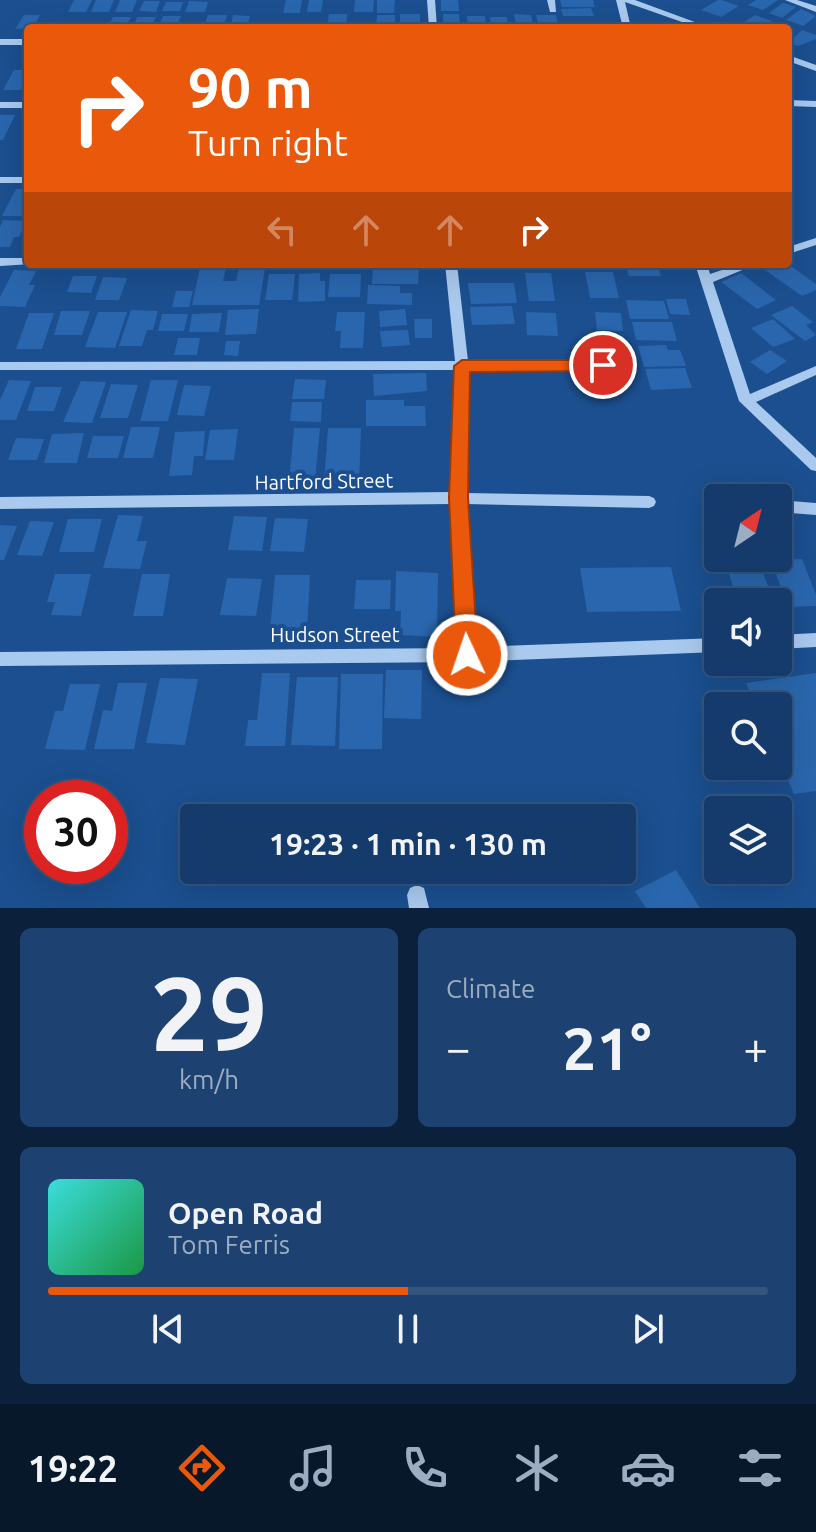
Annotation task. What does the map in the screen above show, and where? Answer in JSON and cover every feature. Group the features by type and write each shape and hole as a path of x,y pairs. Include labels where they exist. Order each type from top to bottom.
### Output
{"street":[{"path":"431,0 433,24"},
{"path":"620,0 626,24"},
{"path":"627,0 696,24"},
{"path":"789,0 816,9"},
{"path":"0,42 24,42"},
{"path":"792,59 816,68"},
{"path":"792,103 816,104"},
{"path":"0,105 24,105"},
{"path":"0,180 24,180"},
{"path":"792,250 816,241"},
{"path":"0,262 24,262"},
{"path":"451,268 462,366 458,498 467,655"},
{"path":"702,268 746,401 816,466"},
{"path":"706,280 740,268"},
{"path":"0,366 603,365"},
{"path":"746,401 816,370"},
{"name":"Hartford Street","path":"0,503 458,498 649,502"},
{"path":"792,507 816,509"},
{"path":"792,641 816,640"},
{"name":"Hudson Street","path":"0,659 467,655 704,646"}],"building":[{"path":"74,0 92,0 86,12 68,12"},
{"path":"96,0 114,0 109,12 91,12"},
{"path":"120,0 137,0 132,12 115,12"},
{"path":"286,0 302,0 300,13 283,13"},
{"path":"309,0 323,0 321,12 307,12"},
{"path":"355,0 374,0 373,12 354,12"},
{"path":"377,0 395,0 394,13 377,13"},
{"path":"441,0 458,0 459,11 441,11"},
{"path":"560,0 593,0 595,7 562,7"},
{"path":"718,0 739,6 721,17 701,10"},
{"path":"756,0 778,0 763,10 748,5"},
{"path":"144,1 160,1 156,12 139,11"},
{"path":"189,1 208,2 205,12 185,12"},
{"path":"166,2 183,2 180,11 162,11"},
{"path":"783,3 796,7 782,18 769,13"},
{"path":"591,8 594,16 563,16 561,9"},
{"path":"801,9 816,16 803,26 786,20"},
{"path":"329,14 347,14 346,24 328,24"},
{"path":"400,14 420,14 420,24 400,24"},
{"path":"443,14 459,14 460,24 443,24"},
{"path":"514,14 531,15 533,24 516,24"},
{"path":"24,15 40,15 35,24 24,24 24,28 15,29"},
{"path":"208,15 227,15 225,24 205,24"},
{"path":"233,15 250,16 248,24 231,24"},
{"path":"377,15 395,15 395,24 376,24"},
{"path":"536,15 556,15 558,24 538,24"},
{"path":"755,15 772,21 768,24 743,23"},
{"path":"163,16 181,16 178,24 160,24"},
{"path":"467,16 485,16 486,24 468,24"},
{"path":"113,17 131,17 128,24 110,24"},
{"path":"137,17 156,17 153,24 135,24"},
{"path":"490,17 507,17 508,24 491,24"},
{"path":"802,30 816,35 816,39 798,46 792,44 792,39"},
{"path":"14,70 24,70 21,90 3,90"},
{"path":"0,115 15,115 3,140 0,140"},
{"path":"16,189 24,189 24,216 2,216"},
{"path":"3,220 24,221 19,237 14,237 10,247 0,247"},
{"path":"792,267 816,284 816,290 802,296 765,270"},
{"path":"200,268 226,268 223,281 236,281 239,268 265,268 259,305 192,305"},
{"path":"373,268 419,268 418,284 372,284"},
{"path":"626,268 658,268 661,276 629,276"},
{"path":"14,270 36,271 29,285 35,285 25,307 0,306 0,297"},
{"path":"585,272 613,272 619,298 590,298"},
{"path":"320,273 320,281 325,281 325,301 298,302 299,274"},
{"path":"525,273 551,273 555,301 529,301"},
{"path":"741,273 776,300 757,309 721,282"},
{"path":"269,274 295,274 292,300 265,300"},
{"path":"330,274 361,274 360,297 328,297"},
{"path":"73,276 97,276 91,293 67,292"},
{"path":"103,277 127,278 119,300 95,300"},
{"path":"468,283 514,283 517,303 471,304"},
{"path":"368,285 400,286 400,293 412,293 412,305 367,304"},
{"path":"176,291 193,291 189,307 172,307"},
{"path":"666,299 686,299 690,315 670,314"},
{"path":"626,300 664,301 669,319 630,319"},
{"path":"512,306 515,324 472,325 470,307"},
{"path":"792,306 813,322 806,325 816,335 805,341 771,315"},
{"path":"259,309 256,334 225,335 228,310"},
{"path":"405,309 407,325 380,327 379,311"},
{"path":"131,310 158,311 153,330 147,330 142,346 119,346"},
{"path":"61,311 90,311 82,335 54,335"},
{"path":"98,312 127,312 115,348 85,347"},
{"path":"337,312 365,312 363,348 340,348 341,331 335,331"},
{"path":"526,312 556,313 558,336 527,335"},
{"path":"595,312 621,313 623,331 597,330"},
{"path":"29,313 54,313 42,349 16,349"},
{"path":"222,313 219,332 189,332 192,314"},
{"path":"162,314 188,314 184,331 158,331"},
{"path":"414,319 432,319 432,338 415,338"},
{"path":"773,319 795,339 773,347 751,328"},
{"path":"632,322 672,322 677,341 636,340"},
{"path":"408,330 410,345 382,347 380,331"},
{"path":"178,338 200,338 197,355 174,355"},
{"path":"226,341 240,341 238,356 224,355"},
{"path":"666,345 668,350 680,350 686,366 644,367 638,346"},
{"path":"770,350 787,361 767,374 750,362"},
{"path":"685,368 692,388 651,390 645,369"},
{"path":"426,373 427,391 374,396 373,374"},
{"path":"295,379 326,380 324,399 292,399"},
{"path":"9,380 31,381 16,420 0,420 0,400"},
{"path":"151,380 178,380 168,421 140,421"},
{"path":"81,381 106,382 92,423 63,422"},
{"path":"111,384 138,385 128,418 100,418"},
{"path":"184,385 211,386 204,416 177,415"},
{"path":"35,387 62,387 54,411 27,411"},
{"path":"366,400 404,400 404,406 425,406 426,426 366,426"},
{"path":"292,402 322,402 321,422 290,421"},
{"path":"131,427 160,427 153,458 123,458"},
{"path":"294,428 320,428 315,481 289,481"},
{"path":"328,428 361,428 359,483 324,483"},
{"path":"238,429 234,460 205,460 210,430"},
{"path":"205,431 203,456 194,456 192,475 169,476 175,432"},
{"path":"84,433 77,463 44,463 52,434"},
{"path":"93,436 124,436 118,458 87,458"},
{"path":"16,438 44,439 37,460 8,460"},
{"path":"118,515 143,516 137,541 147,541 140,569 103,568"},
{"path":"234,516 267,517 262,551 228,550"},
{"path":"275,518 308,519 304,552 270,551"},
{"path":"68,519 102,519 94,552 59,552"},
{"path":"30,521 54,522 42,556 17,555"},
{"path":"0,525 17,526 4,560 0,560"},
{"path":"792,559 802,559 816,595 816,606 792,607 792,588 781,588 775,572 792,572"},
{"path":"671,567 681,611 587,612 580,568"},
{"path":"396,571 438,573 437,637 400,635 401,611 395,611"},
{"path":"729,572 763,572 769,588 734,588"},
{"path":"55,574 91,574 81,616 51,615 55,602 47,602"},
{"path":"142,574 170,574 163,616 133,616"},
{"path":"275,575 310,575 307,631 270,631"},
{"path":"227,578 262,579 256,616 220,615"},
{"path":"356,580 391,580 390,609 354,609"},
{"path":"386,670 422,670 421,719 384,718"},
{"path":"262,673 290,673 285,746 245,746 248,720 257,720"},
{"path":"816,673 816,791 794,794 788,780 792,780 792,692 750,692 746,683"},
{"path":"341,674 383,674 382,749 339,749"},
{"path":"297,677 338,677 335,746 291,745"},
{"path":"160,678 198,679 185,745 146,743"},
{"path":"118,683 147,683 134,749 94,749 103,710 112,711"},
{"path":"70,684 100,684 85,750 45,749 55,711 63,711"},
{"path":"676,870 700,908 646,908 635,891"}],"route":[{"path":"467,655 458,498 462,366 603,365"}]}
